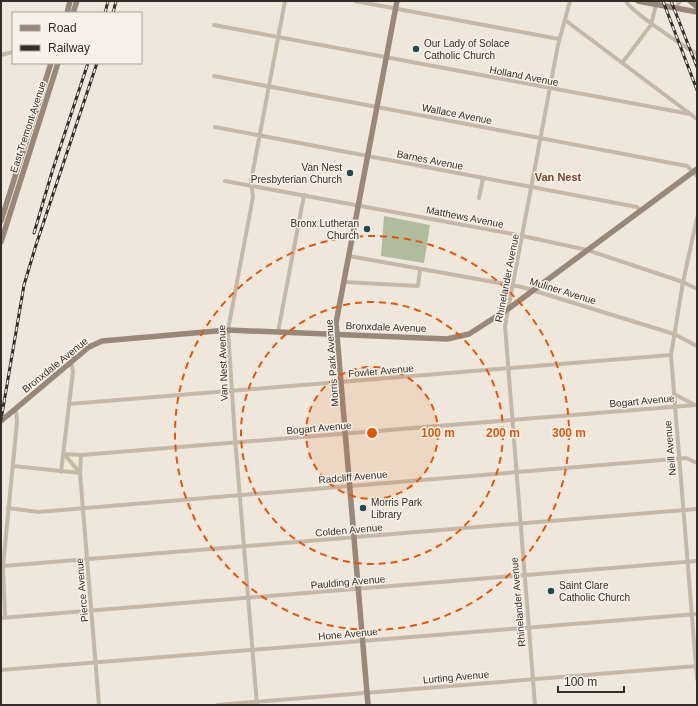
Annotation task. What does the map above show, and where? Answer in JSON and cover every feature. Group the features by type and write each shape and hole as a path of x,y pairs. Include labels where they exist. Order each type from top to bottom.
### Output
{"main road":[{"path":"66,12 70,1"},
{"path":"73,12 77,1"},
{"name":"Morris Park Avenue","path":"368,705 337,335 337,320 397,1"},
{"path":"638,1 697,12"},
{"path":"690,1 697,7"},
{"name":"East Tremont Avenue","path":"31,138 51,64"},
{"name":"East Tremont Avenue","path":"1,239 17,193 23,163 31,138 58,64"},
{"name":"East Tremont Avenue","path":"1,221 10,191 23,163"},
{"name":"Bronxdale Avenue","path":"1,421 92,345 102,341 228,330 453,338 469,334 534,291 640,211 696,172"},
{"path":"10,191 17,193"}],"street":[{"name":"Van Nest Avenue","path":"257,703 235,443 228,330 253,197 251,185 285,1"},
{"path":"355,1 559,39"},
{"name":"Rhinelander Avenue","path":"535,705 511,420 505,326 514,286 559,39 570,1"},
{"path":"626,1 631,8 651,23 697,54"},
{"path":"676,8 680,1"},
{"path":"622,63 651,23 656,5"},
{"path":"564,20 697,119"},
{"name":"Holland Avenue","path":"214,25 690,114"},
{"path":"1,55 12,52"},
{"name":"Wallace Avenue","path":"214,76 687,166 696,172"},
{"name":"Barnes Avenue","path":"215,127 637,207 640,211"},
{"path":"479,198 483,178"},
{"name":"Matthews Avenue","path":"225,181 523,236 587,250 683,282 697,289"},
{"path":"278,332 304,195"},
{"name":"Neill Avenue","path":"697,218 683,282 670,355 697,679"},
{"name":"Muliner Avenue","path":"349,256 534,291 674,334 697,346"},
{"path":"344,282 418,286 420,270"},
{"name":"Fowler Avenue","path":"69,404 670,355"},
{"path":"62,472 73,371 71,362"},
{"name":"Bogart Avenue","path":"674,394 696,406"},
{"name":"Bogart Avenue","path":"64,454 81,456 696,406"},
{"path":"3,618 3,566 13,466 16,409"},
{"path":"64,454 80,474"},
{"name":"Pierce Avenue","path":"81,456 80,474 99,705"},
{"name":"Radcliff Avenue","path":"8,508 38,512 83,507 686,458 697,463"},
{"path":"13,466 80,474"},
{"name":"Colden Avenue","path":"3,566 697,510"},
{"name":"Paulding Avenue","path":"3,618 697,561"},
{"name":"Hone Avenue","path":"1,670 697,614"},
{"name":"Lurting Avenue","path":"217,705 257,703 696,666"}],"green space":[{"path":"384,216 430,225 424,263 381,256"}],"railway":[{"path":"105,12 108,1"},
{"path":"113,12 116,1"},
{"path":"663,1 697,90"},
{"path":"671,1 697,67"},
{"path":"34,233 52,172 88,64"},
{"path":"1,420 24,285 97,64"}],"place":[{"name":"Our Lady of Solace Catholic Church","path":"416,49"},
{"name":"Van Nest Presbyterian Church","path":"350,173"},
{"name":"Bronx Lutheran Church","path":"367,229"},
{"name":"Morris Park Library","path":"363,508"},
{"name":"Saint Clare Catholic Church","path":"551,591"}],"district":[{"name":"Van Nest","path":"558,177"}]}
